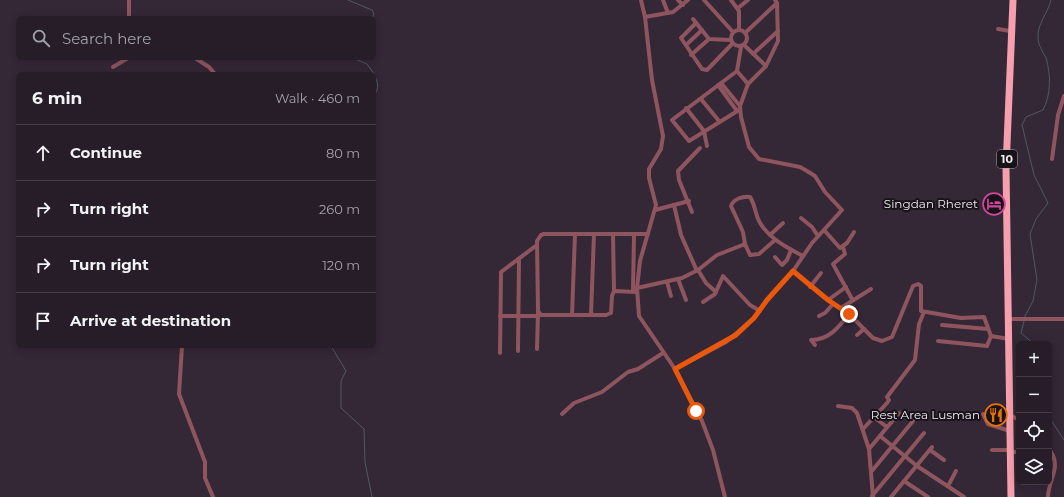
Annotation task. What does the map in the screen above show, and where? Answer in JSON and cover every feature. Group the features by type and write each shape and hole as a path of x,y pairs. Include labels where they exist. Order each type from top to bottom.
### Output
{"highway":[{"name":"10","path":"1011,497 1006,168 1010,31 1013,0"}],"street":[{"path":"129,0 129,16"},
{"path":"636,290 640,261 655,210 654,193 648,178 649,169 661,149 663,136 652,80 645,17 640,0"},
{"path":"663,0 668,13"},
{"path":"678,0 683,5"},
{"path":"645,17 678,10 688,0"},
{"path":"704,0 733,32"},
{"path":"731,0 738,8 739,30"},
{"path":"738,8 748,0"},
{"path":"733,32 739,30 745,33 747,39 742,46 737,71 672,119 690,141 739,109 748,84 766,66 778,41 776,2"},
{"path":"745,33 776,2"},
{"path":"733,32 731,42 706,70 702,69 691,55 681,37 694,21 709,39 731,42 742,46 766,66"},
{"path":"998,29 1010,31"},
{"path":"686,45 702,30"},
{"path":"753,54 778,31"},
{"path":"691,55 709,39"},
{"path":"113,67 125,60"},
{"path":"198,60 209,67 213,72"},
{"path":"737,71 748,84"},
{"path":"675,369 726,342 736,335 760,311 767,300 793,271 818,236 840,213 841,208 825,192 815,176 807,171 800,167 782,165 756,156 749,147 739,109 720,84"},
{"path":"1052,160 1058,115 1064,96"},
{"path":"701,99 719,121"},
{"path":"686,108 704,131 707,146"},
{"path":"692,212 689,201 679,181 678,171 700,148"},
{"path":"775,240 759,254 751,256 745,244 744,232 731,206 732,203 744,196 751,198 762,228 775,240 803,256"},
{"path":"655,210 689,201"},
{"path":"674,205 681,235 697,271 706,283 716,292"},
{"path":"801,218 818,236"},
{"path":"770,235 783,223"},
{"path":"824,230 840,247 843,247"},
{"path":"843,247 854,232"},
{"path":"537,349 537,245 539,238 544,234 648,234"},
{"path":"572,315 575,234"},
{"path":"591,315 594,234"},
{"path":"500,316 519,316 538,313 544,315 610,314 614,291 614,234"},
{"path":"634,234 636,290 639,316 675,369 708,433 725,497"},
{"path":"614,291 636,290 678,279 697,271 717,254 745,244"},
{"path":"500,353 501,272 537,245"},
{"path":"843,247 845,254 833,264 852,299"},
{"path":"775,257 782,265 787,260 791,250"},
{"path":"518,350 519,259"},
{"path":"793,271 810,287 849,314 873,338 878,341 890,339 913,286 918,284 921,286 921,310 924,312 961,318 982,317 991,336 987,346 938,341"},
{"path":"810,287 820,273"},
{"path":"703,302 716,292 723,276 750,305 760,311"},
{"path":"678,279 686,300"},
{"path":"667,282 671,296"},
{"path":"828,300 846,287"},
{"path":"841,308 852,299 871,289"},
{"path":"819,316 825,313 833,304"},
{"path":"863,429 875,418 888,402 887,397 915,360 919,324 924,312"},
{"path":"815,345 811,340 821,340 833,332 840,326 849,314"},
{"path":"1009,319 1064,319"},
{"path":"942,325 988,329"},
{"path":"857,335 864,329"},
{"path":"991,336 1009,339"},
{"path":"180,348 182,360 179,394 205,462 205,478 213,497"},
{"path":"562,414 574,403 602,392 628,372 664,353"},
{"path":"838,406 852,408 855,410 863,429 870,449 870,472 873,496"},
{"path":"870,449 899,413"},
{"path":"983,414 988,424 1010,432"},
{"path":"1010,415 1016,418"},
{"path":"875,418 887,427"},
{"path":"870,472 913,421"},
{"path":"873,496 924,433"},
{"path":"880,436 917,466 964,497"},
{"path":"892,497 931,449 944,460"},
{"path":"992,450 1016,452"},
{"path":"1052,455 1054,459 1055,476 1052,482"},
{"path":"948,486 956,472"},
{"path":"904,481 928,497"},
{"path":"1048,497 1050,485"}],"waterway":[{"path":"348,0 372,10 374,14 373,16"},
{"path":"1024,318 1033,301 1037,280 1030,234 1036,219 1048,203 1034,175 1022,125 1026,117 1043,110 1048,98 1049,71 1046,58 1039,43 1038,33 1051,0"},
{"path":"358,60 367,64 373,72"},
{"path":"376,78 378,85 376,93"},
{"path":"1024,321 1021,333 1030,341"},
{"path":"332,348 346,371 341,381 341,408 364,429 365,462 372,497"},
{"path":"1052,422 1064,440"}],"place":[{"name":"Singdan Rheret","path":"994,204"},
{"name":"Rest Area Lusman","path":"996,415"}],"route":[{"path":"696,411 675,369 695,357 726,342 736,335 754,318 767,300 793,271 810,287 849,314"}]}
